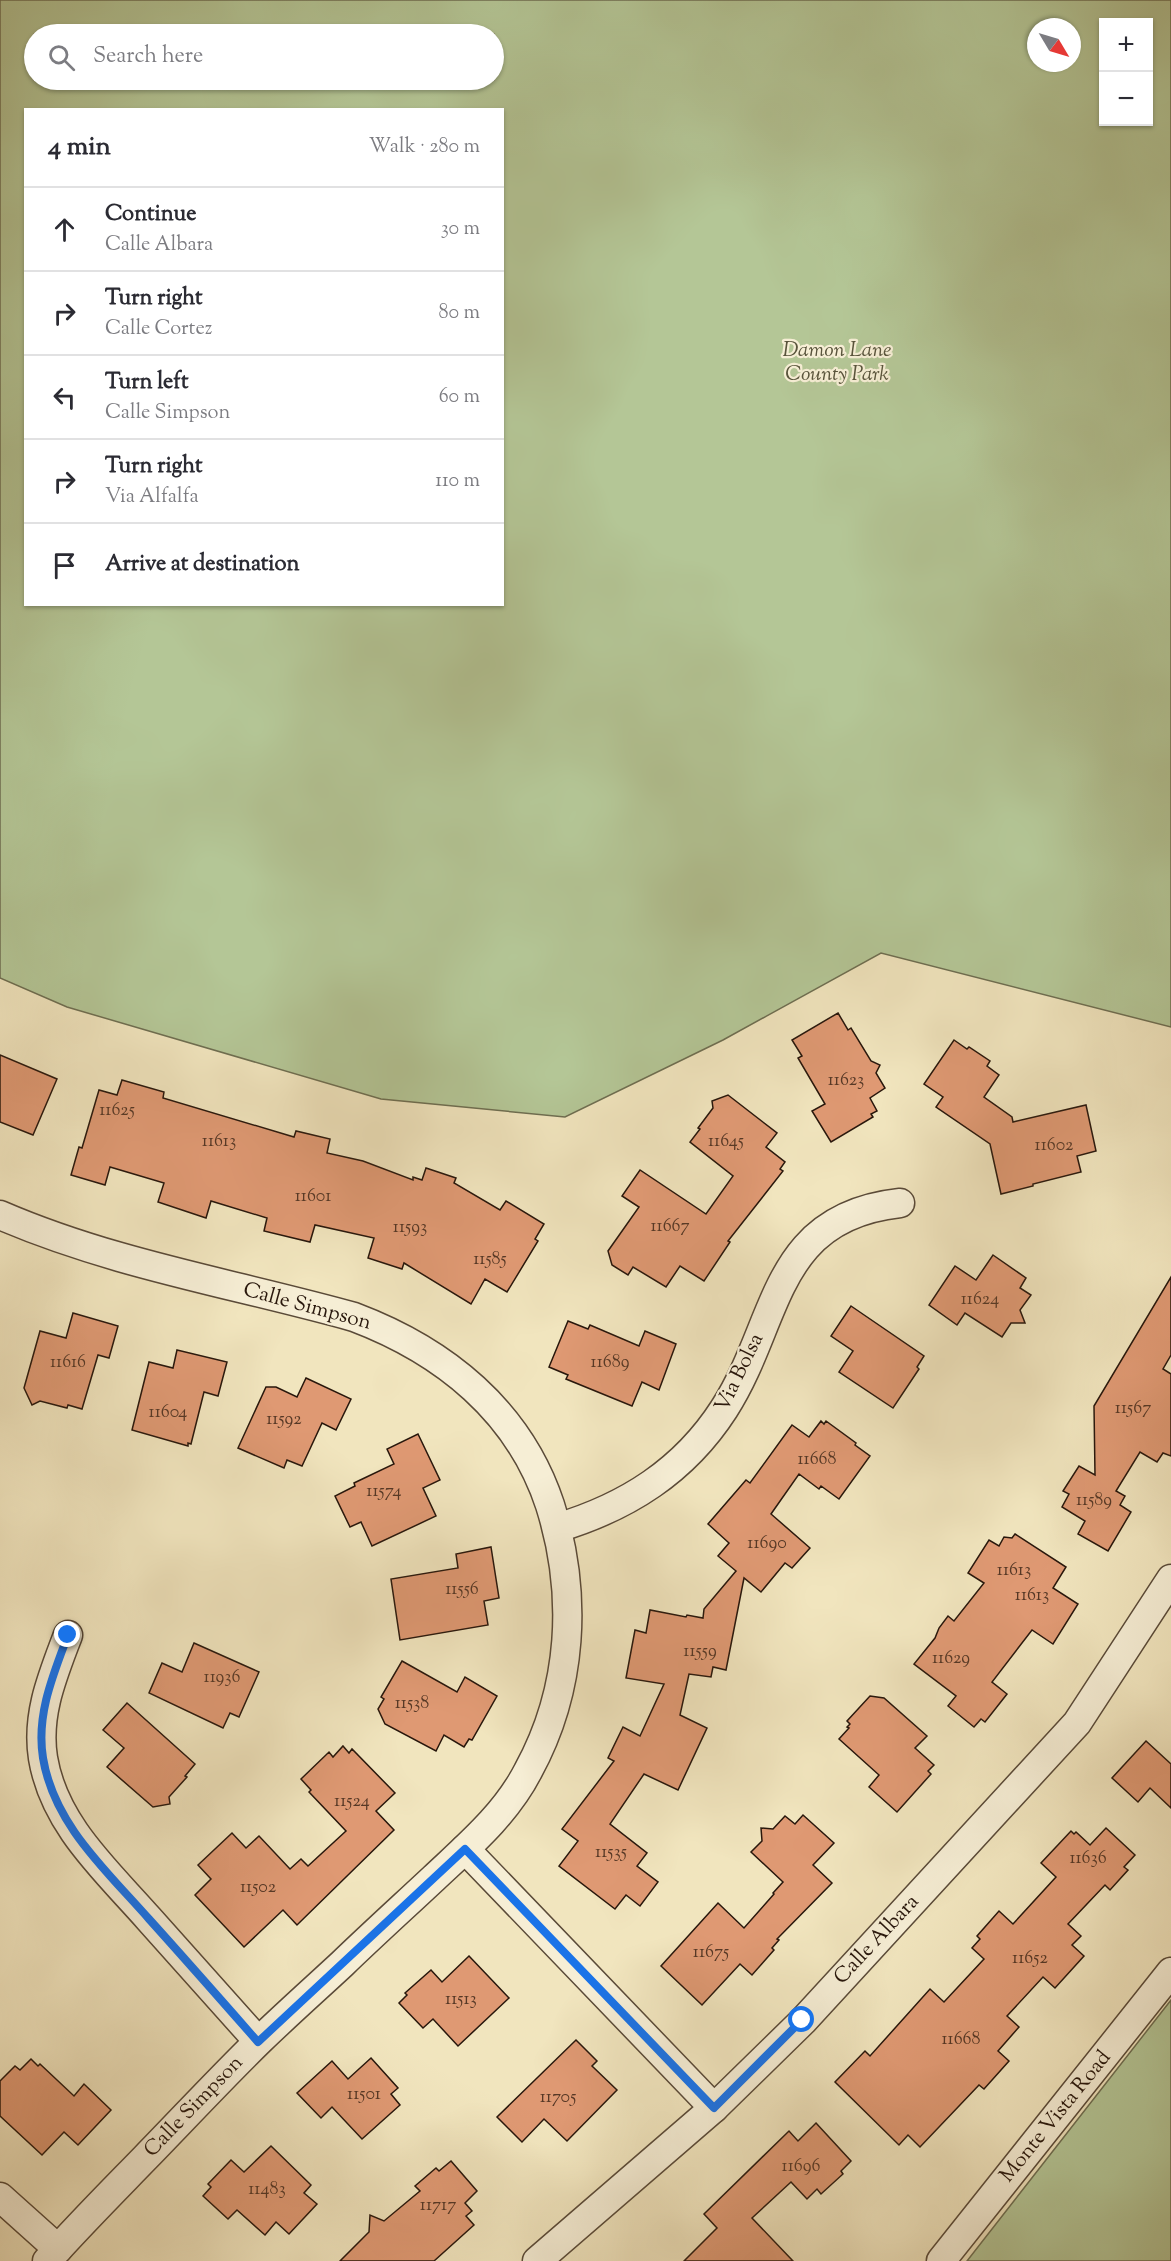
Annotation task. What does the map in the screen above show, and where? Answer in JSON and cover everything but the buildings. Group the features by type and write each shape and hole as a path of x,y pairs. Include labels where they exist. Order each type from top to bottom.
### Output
{"street":[{"name":"Via Bolsa","path":"557,1528 613,1508 664,1476 707,1433 735,1390 784,1278 802,1251 826,1228 845,1217 872,1207 900,1203"},
{"name":"Calle Simpson","path":"0,1215 25,1226 161,1269 354,1317 385,1329 442,1362 469,1383 492,1406 513,1432 531,1460 546,1494 557,1528 565,1564 568,1600 564,1664 555,1707 543,1740 511,1801 465,1849 258,2042 52,2255"},
{"name":"Calle Albara","path":"537,2261 714,2108 802,2020 1077,1723 1171,1579"},
{"path":"68,1635 46,1693 43,1714 43,1757 56,1802 80,1841 258,2042"},
{"path":"465,1849 714,2108"},
{"name":"Monte Vista Road","path":"941,2261 1171,1972"},
{"path":"0,2197 52,2255"}],"green space":[{"name":"Damon Lane County Park","path":"0,0 1171,0 1171,1027 881,953 723,1040 565,1117 381,1099 67,1007 0,978"},
{"path":"1171,2000 1171,2261 967,2261"}],"route":[{"path":"68,1635 46,1693 43,1714 43,1757 56,1802 66,1822 80,1841 258,2042 465,1849 714,2108 802,2020"}]}
